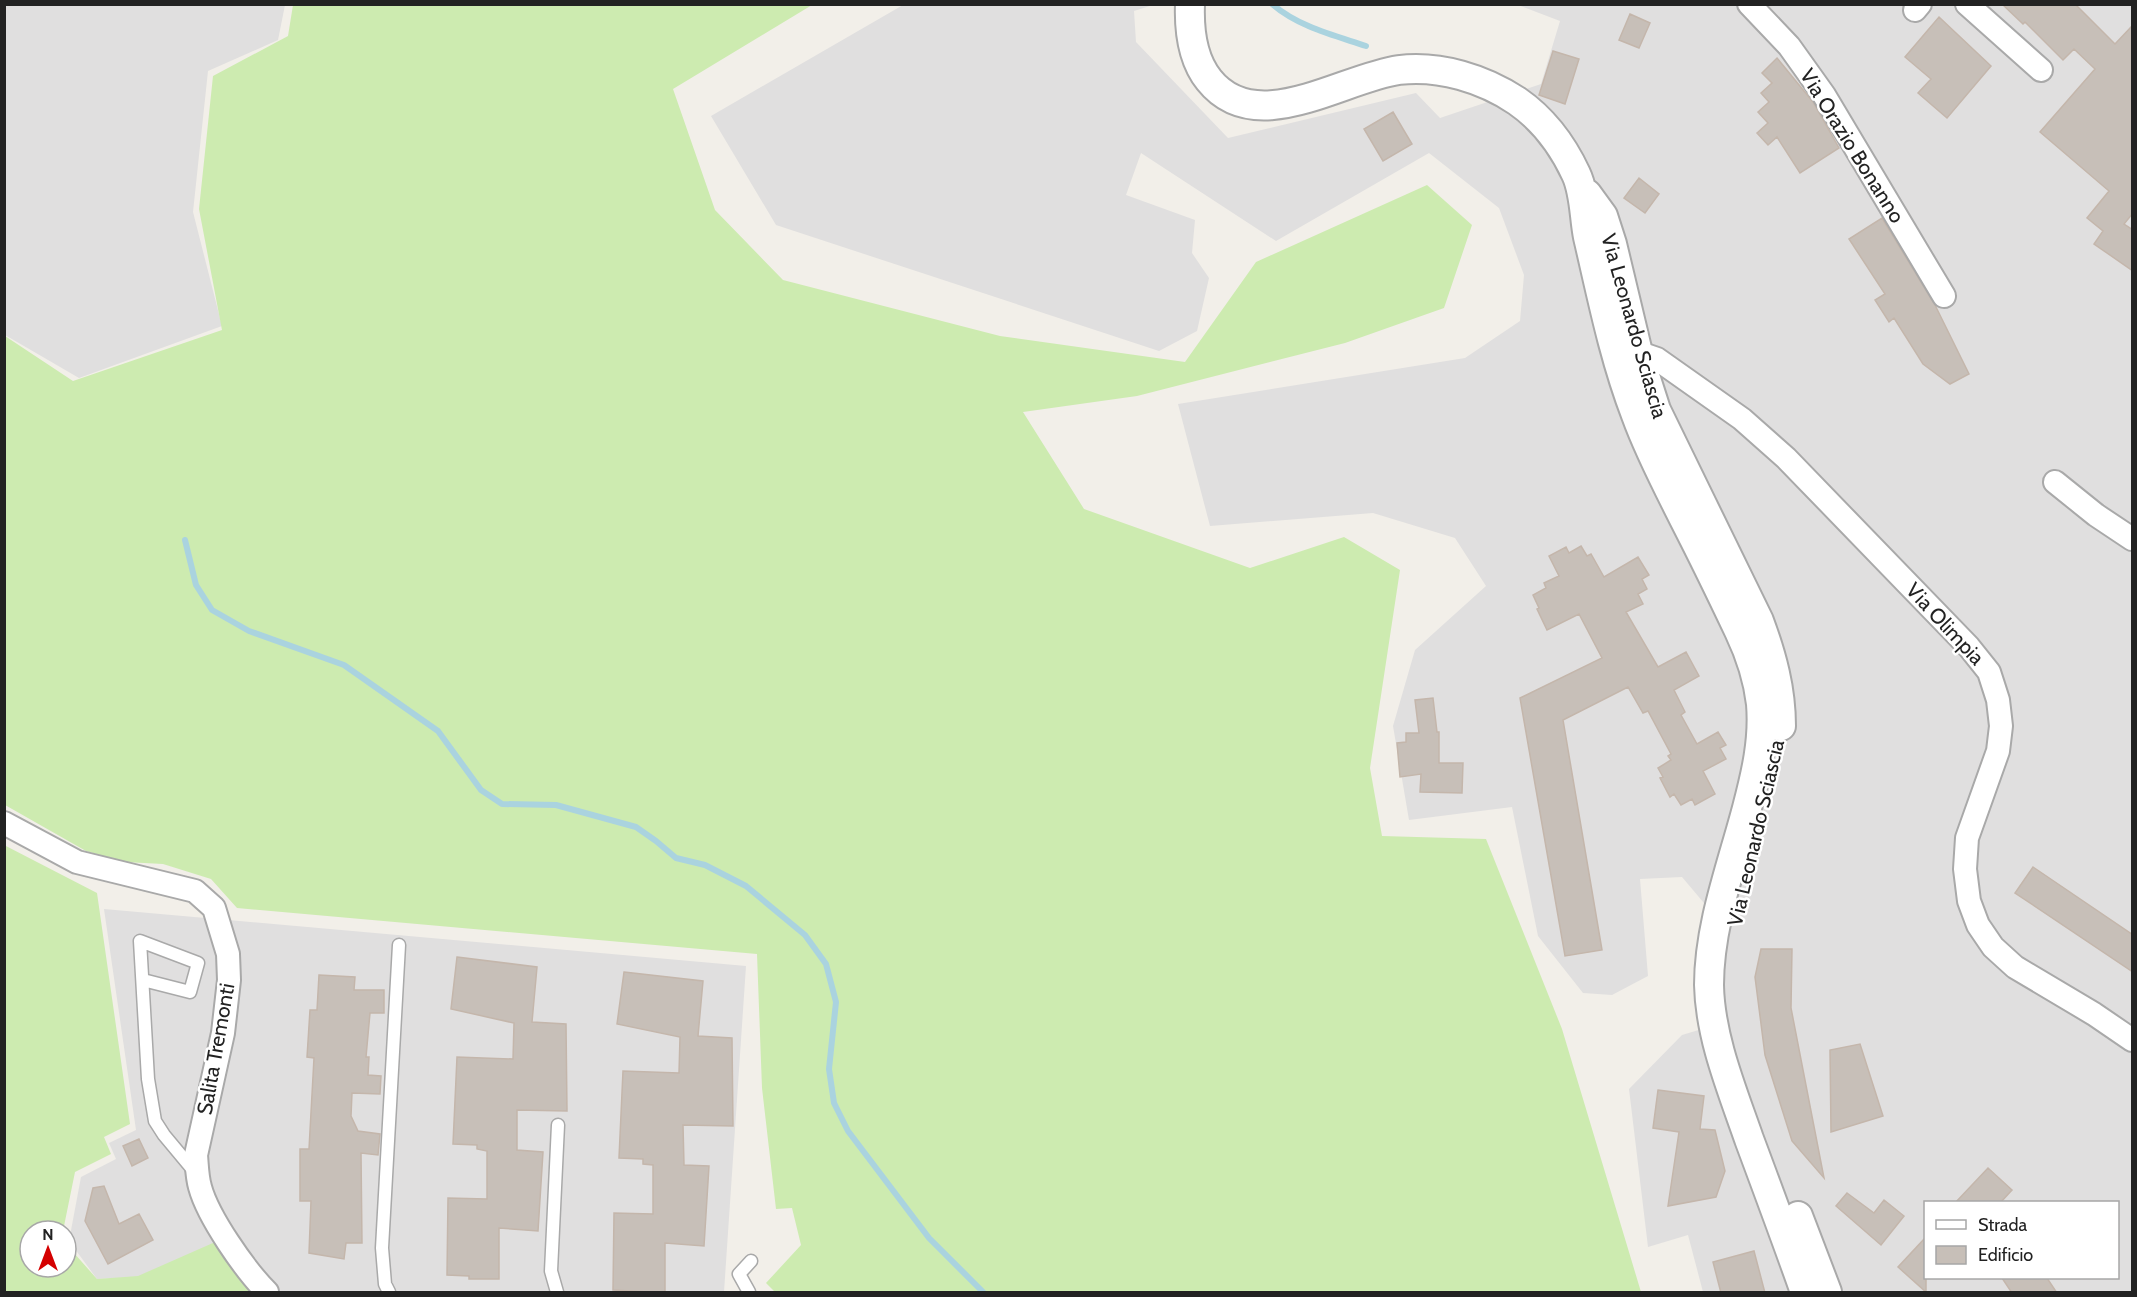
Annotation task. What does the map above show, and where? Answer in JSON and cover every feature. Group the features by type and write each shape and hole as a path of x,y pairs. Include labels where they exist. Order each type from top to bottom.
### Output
{"street":[{"name":"Via Leonardo Sciascia","path":"1190,4 1197,58 1204,74 1215,88 1228,97 1243,104 1276,106 1292,103 1380,73 1420,69 1460,75 1500,91 1535,116 1560,146 1579,183 1603,216 1612,244 1626,348 1656,410 1685,497 1720,566 1749,652 1758,688 1761,722 1759,756 1716,926 1711,960 1711,1005 1718,1045 1737,1105 1805,1293"},
{"name":"Via Orazio Bonanno","path":"1749,4 1789,46 1824,95 1944,296"},
{"path":"1967,4 2041,70"},
{"name":"Via Olimpia","path":"1626,348 1657,359 1701,389 1742,419 1786,458 1969,647 1989,672 1998,700 2001,726 1998,751 1967,838 1965,869 1969,901 1978,925 1994,947 2015,967 2133,1040"},
{"path":"2055,482 2096,515 2133,539"},
{"name":"Via Leonardo Sciascia","path":"1720,566 1759,621 1774,664 1781,723 1778,760 1773,783 1733,931 1728,963 1727,1005 1735,1042 1750,1089 1827,1293"},
{"name":"Salita Tremonti","path":"4,823 78,862 195,891 214,908 228,954 229,980 223,1033 196,1155 197,1174 207,1206 249,1274 267,1293"}],"lane":[{"path":"143,981 190,992 198,963 140,941 148,1079 155,1121 197,1174"},
{"path":"389,1293 385,1284 382,1248 399,945"},
{"path":"556,1293 551,1271 558,1125"},
{"path":"749,1293 739,1274 752,1262"}],"shaded area":[{"path":"5,5 285,5 278,40 208,71 193,212 222,326 79,378 5,335"},
{"path":"903,5 1153,5 1134,11 1136,42 1228,138 1416,93 1440,118 1541,84 1560,21 1518,5 2132,5 2132,1292 1703,1292 1688,1235 1648,1247 1629,1089 1682,1035 1702,1029 1709,909 1682,877 1640,879 1648,976 1612,995 1583,993 1538,936 1512,807 1409,820 1393,726 1415,650 1486,586 1455,538 1373,513 1210,526 1178,404 1465,358 1520,321 1524,275 1499,208 1429,153 1276,241 1141,153 1126,195 1195,220 1192,253 1209,278 1197,331 1159,351 776,225 711,116"},
{"path":"104,909 746,966 724,1292 261,1292 139,1277 97,1279 78,1253 78,1219 73,1219 81,1177 116,1159 109,1143 136,1130"}],"green space":[{"path":"293,5 812,5 673,89 715,210 783,280 1000,336 1185,362 1256,262 1427,185 1472,225 1444,308 1345,343 1137,396 1023,412 1084,509 1250,568 1344,537 1400,570 1370,768 1382,836 1486,839 1562,1029 1641,1292 775,1292 766,1283 801,1245 792,1208 776,1209 762,1088 757,954 237,908 211,879 163,864 125,862 86,851 5,805 5,336 73,381 222,330 199,209 213,76 288,36"},
{"path":"4,845 97,893 130,1124 104,1137 111,1154 75,1172 65,1219 18,1219 18,1279 78,1279 78,1258 97,1279 138,1276 222,1239 259,1292 5,1292"}],"building":[{"path":"2002,4 2075,4 2115,44 2133,25 2133,213 2124,224 2133,230 2133,271 2094,244 2103,231 2087,218 2109,191 2040,132 2095,69 2074,49 2063,60 2025,22 2023,24"},
{"path":"1630,14 1650,23 1639,48 1619,40"},
{"path":"1939,17 1991,66 1947,118 1918,93 1931,79 1905,57"},
{"path":"1553,51 1579,59 1565,104 1539,95"},
{"path":"1777,58 1813,102 1839,148 1800,173 1777,137 1768,145 1757,133 1768,123 1758,112 1769,102 1761,93 1772,83 1762,73"},
{"path":"1393,112 1412,144 1383,161 1364,129"},
{"path":"1639,178 1659,194 1645,213 1624,198"},
{"path":"1882,218 1935,305 1969,374 1950,384 1923,364 1894,318 1889,322 1875,300 1885,294 1849,239"},
{"path":"1581,546 1587,556 1591,554 1604,577 1638,557 1649,575 1642,579 1647,589 1638,594 1643,604 1626,612 1658,667 1686,652 1699,676 1674,690 1685,712 1681,715 1697,744 1718,732 1726,745 1720,748 1726,759 1703,771 1715,794 1695,805 1692,799 1681,805 1674,794 1670,797 1660,778 1663,777 1658,768 1671,760 1668,756 1671,754 1648,711 1643,713 1628,687 1563,720 1602,950 1565,956 1520,698 1602,658 1579,614 1547,630 1533,595 1546,588 1544,583 1559,576 1549,556 1566,547 1569,553"},
{"path":"1433,698 1437,732 1439,732 1439,763 1463,763 1462,793 1420,792 1421,774 1400,777 1397,743 1406,742 1406,733 1419,733 1415,700"},
{"path":"2033,867 2133,935 2133,972 2015,893"},
{"path":"1761,949 1792,949 1791,1008 1824,1178 1792,1141 1765,1055 1755,977"},
{"path":"457,957 537,967 532,1022 566,1024 567,1111 517,1110 517,1150 543,1152 538,1231 499,1228 499,1279 469,1279 469,1276 447,1275 448,1198 487,1199 487,1151 477,1149 477,1145 453,1144 457,1057 513,1059 514,1023 451,1009"},
{"path":"624,972 703,981 698,1036 732,1038 733,1126 683,1125 684,1165 709,1166 704,1246 665,1243 665,1293 613,1290 614,1213 653,1214 653,1165 643,1164 643,1159 619,1158 623,1071 679,1073 680,1037 617,1024"},
{"path":"319,975 355,977 354,990 384,990 384,1013 370,1013 366,1057 369,1057 368,1075 381,1076 380,1094 352,1093 351,1116 358,1131 380,1134 378,1155 361,1153 362,1243 346,1243 344,1259 309,1253 311,1201 300,1201 300,1149 309,1149 314,1058 307,1057 310,1010 317,1010"},
{"path":"1860,1044 1883,1116 1831,1132 1830,1050"},
{"path":"1658,1090 1704,1096 1700,1129 1715,1130 1725,1171 1716,1197 1668,1206 1679,1132 1653,1128"},
{"path":"139,1139 148,1158 132,1166 123,1146"},
{"path":"1988,1168 2012,1190 2002,1201 1957,1201"},
{"path":"104,1186 119,1224 139,1214 153,1240 108,1264 85,1221 93,1188"},
{"path":"1847,1193 1874,1213 1884,1200 1904,1216 1881,1245 1836,1206"},
{"path":"1924,1239 1926,1292 1898,1267"},
{"path":"1754,1251 1765,1293 1721,1293 1713,1262"},
{"path":"2003,1279 2048,1279 2057,1293 2012,1293"}],"waterway":[{"path":"1272,4 1293,19 1366,46"},
{"path":"185,540 196,585 212,610 249,631 344,665 438,731 481,790 502,804 556,805 636,827 676,858 705,865 746,886 805,935 826,964 836,1002 829,1069 834,1103 848,1131 929,1238 983,1292"}]}
